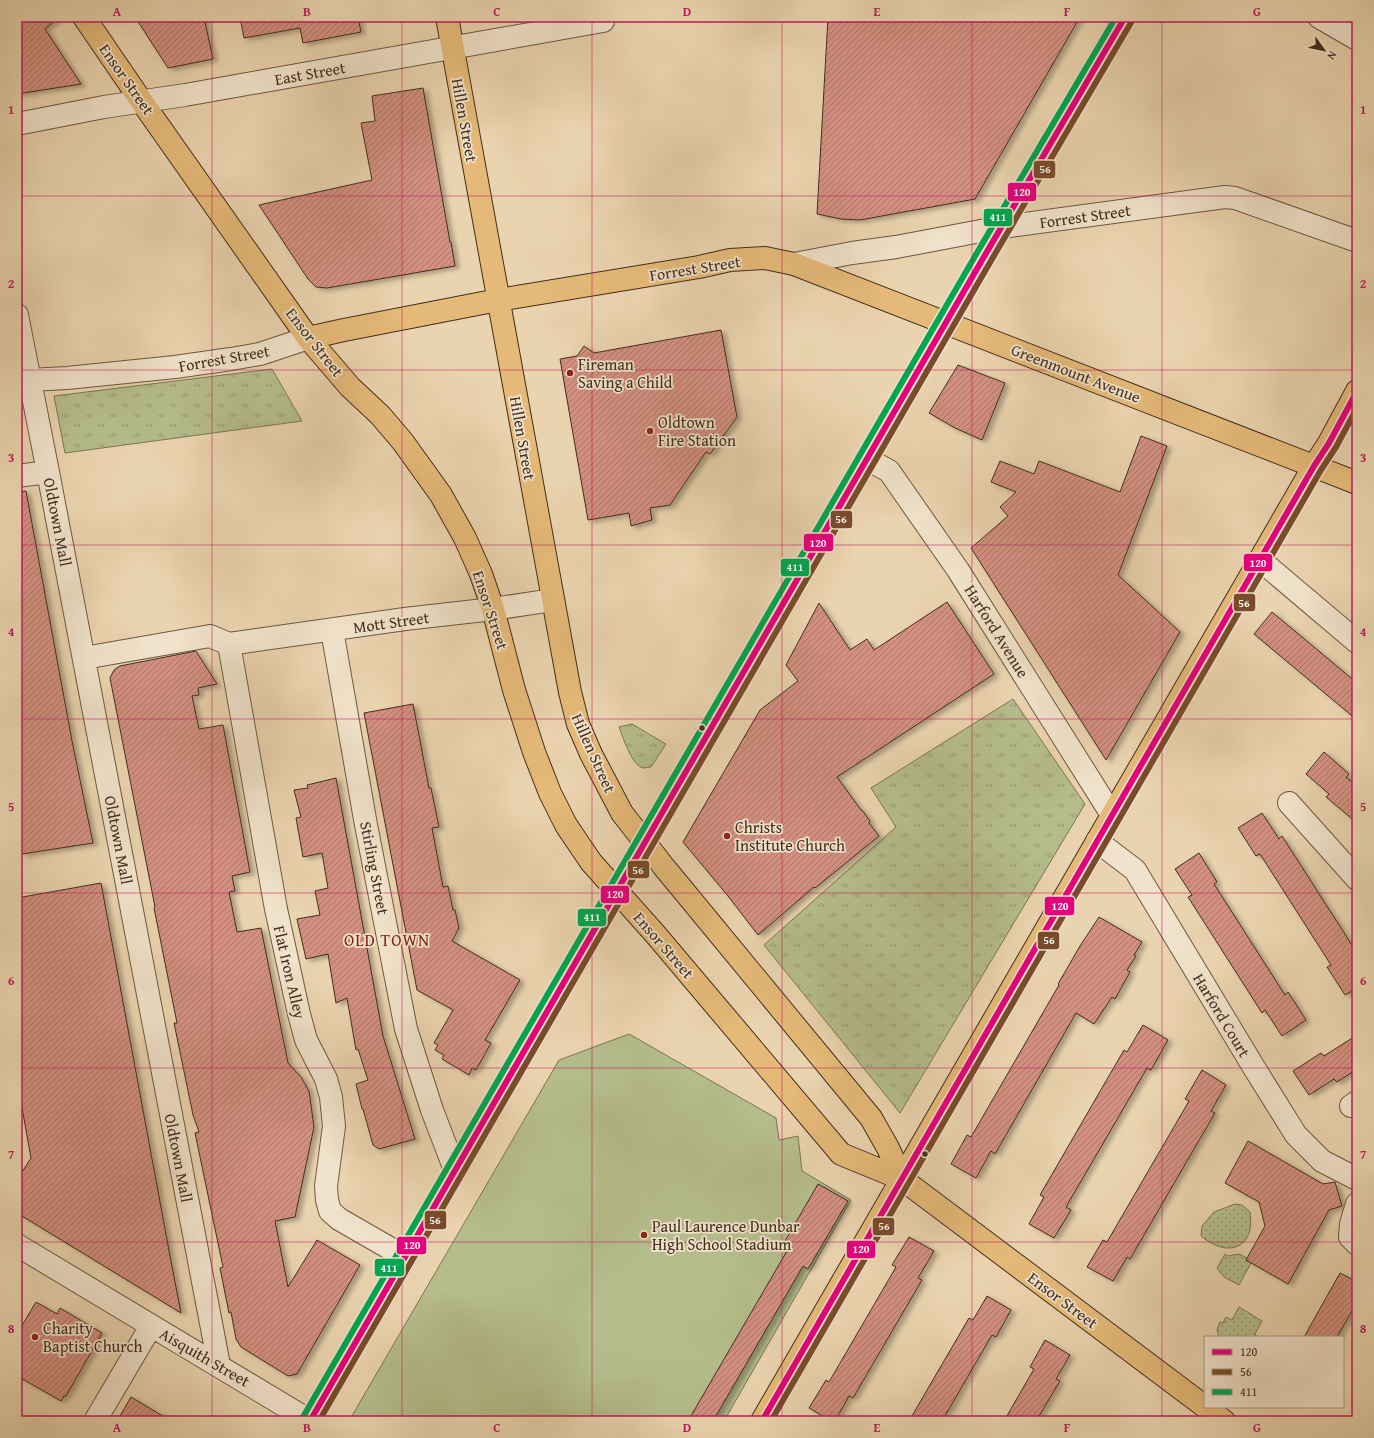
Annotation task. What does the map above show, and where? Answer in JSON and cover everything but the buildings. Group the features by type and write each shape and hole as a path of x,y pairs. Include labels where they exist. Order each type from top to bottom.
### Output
{"main road":[{"name":"Ensor Street","path":"84,17 308,338 350,387 380,415 425,470 441,495 465,538 481,574 514,690 550,793 566,824 591,862 661,941 841,1154 902,1179 1204,1406"},
{"name":"Hillen Street","path":"446,17 570,692 578,724 591,754 618,805 645,843"},
{"path":"310,1421 867,459 1125,17"},
{"name":"Forrest Street","path":"308,338 498,300 699,267 730,260 765,258 794,264"},
{"name":"Greenmount Avenue","path":"794,264 1357,483"},
{"path":"762,1421 1314,466 1329,443 1357,391"},
{"name":"Ensor Street","path":"645,843 871,1118 888,1148 902,1179"},
{"name":"Ensor Street","path":"1207,1408 1224,1421"}],"street":[{"path":"1319,17 1357,38"},
{"name":"East Street","path":"24,123 104,107 142,102 603,21"},
{"name":"Forrest Street","path":"794,264 1002,227 1225,197 1235,198 1357,241"},
{"name":"Oldtown Mall","path":"17,315 219,1365"},
{"name":"Forrest Street","path":"29,380 67,378 175,367 260,354 308,338"},
{"name":"Harford Avenue","path":"867,459 889,471 958,570 1112,816"},
{"path":"17,476 48,472"},
{"path":"1260,560 1357,642"},
{"name":"Mott Street","path":"229,644 552,600"},
{"name":"Stirling Street","path":"332,630 366,825 406,1030 432,1110 455,1170"},
{"path":"84,658 210,636 229,644"},
{"name":"Flat Iron Alley","path":"229,644 276,909 299,1014 306,1040 326,1079 331,1097 334,1126 326,1186 327,1200 330,1211 340,1219 405,1257"},
{"path":"1288,803 1357,879"},
{"name":"Harford Court","path":"1097,841 1135,870 1296,1135 1322,1161 1357,1179"},
{"path":"1357,1204 1351,1224 1350,1237 1357,1244"},
{"name":"Aisquith Street","path":"17,1245 310,1421"},
{"path":"95,1421 151,1326"}],"green space":[{"path":"272,369 302,421 65,453 54,396"},
{"path":"1013,699 1085,804 900,1113 764,945 896,827 871,788"},
{"path":"632,724 666,744 651,767 644,768 636,763 626,744 619,727"},
{"name":"Paul Laurence Dunbar High School Stadium","path":"629,1034 776,1118 779,1140 798,1136 802,1171 851,1200 724,1421 349,1421 559,1060"},
{"path":"1235,1204 1242,1205 1250,1212 1251,1224 1249,1234 1244,1241 1238,1246 1230,1248 1221,1247 1211,1243 1201,1236 1202,1226 1214,1212"},
{"path":"1225,1254 1228,1256 1239,1254 1247,1258 1246,1260 1251,1263 1239,1285 1224,1277 1217,1268"},
{"path":"1239,1307 1262,1321 1255,1334 1256,1336 1219,1336 1217,1330 1220,1322 1223,1323 1226,1317 1232,1320"}],"transit line":[{"name":"411","path":"303,1417 978,251 1116,17"},
{"name":"120","path":"310,1421 985,255 1125,17"},
{"name":"56","path":"319,1421 992,259 1132,21"},
{"name":"120","path":"762,1421 1314,466 1329,443 1357,391"},
{"name":"56","path":"771,1421 1321,470 1336,447 1357,408"}],"place":[{"name":"Fireman Saving a Child","path":"570,373"},
{"name":"Oldtown Fire Station","path":"650,431"},
{"name":"Christs Institute Church","path":"727,836"},
{"name":"Paul Laurence Dunbar High School Stadium","path":"644,1235"},
{"name":"Charity Baptist Church","path":"35,1337"}],"district":[{"name":"OLD TOWN","path":"387,939"}]}
